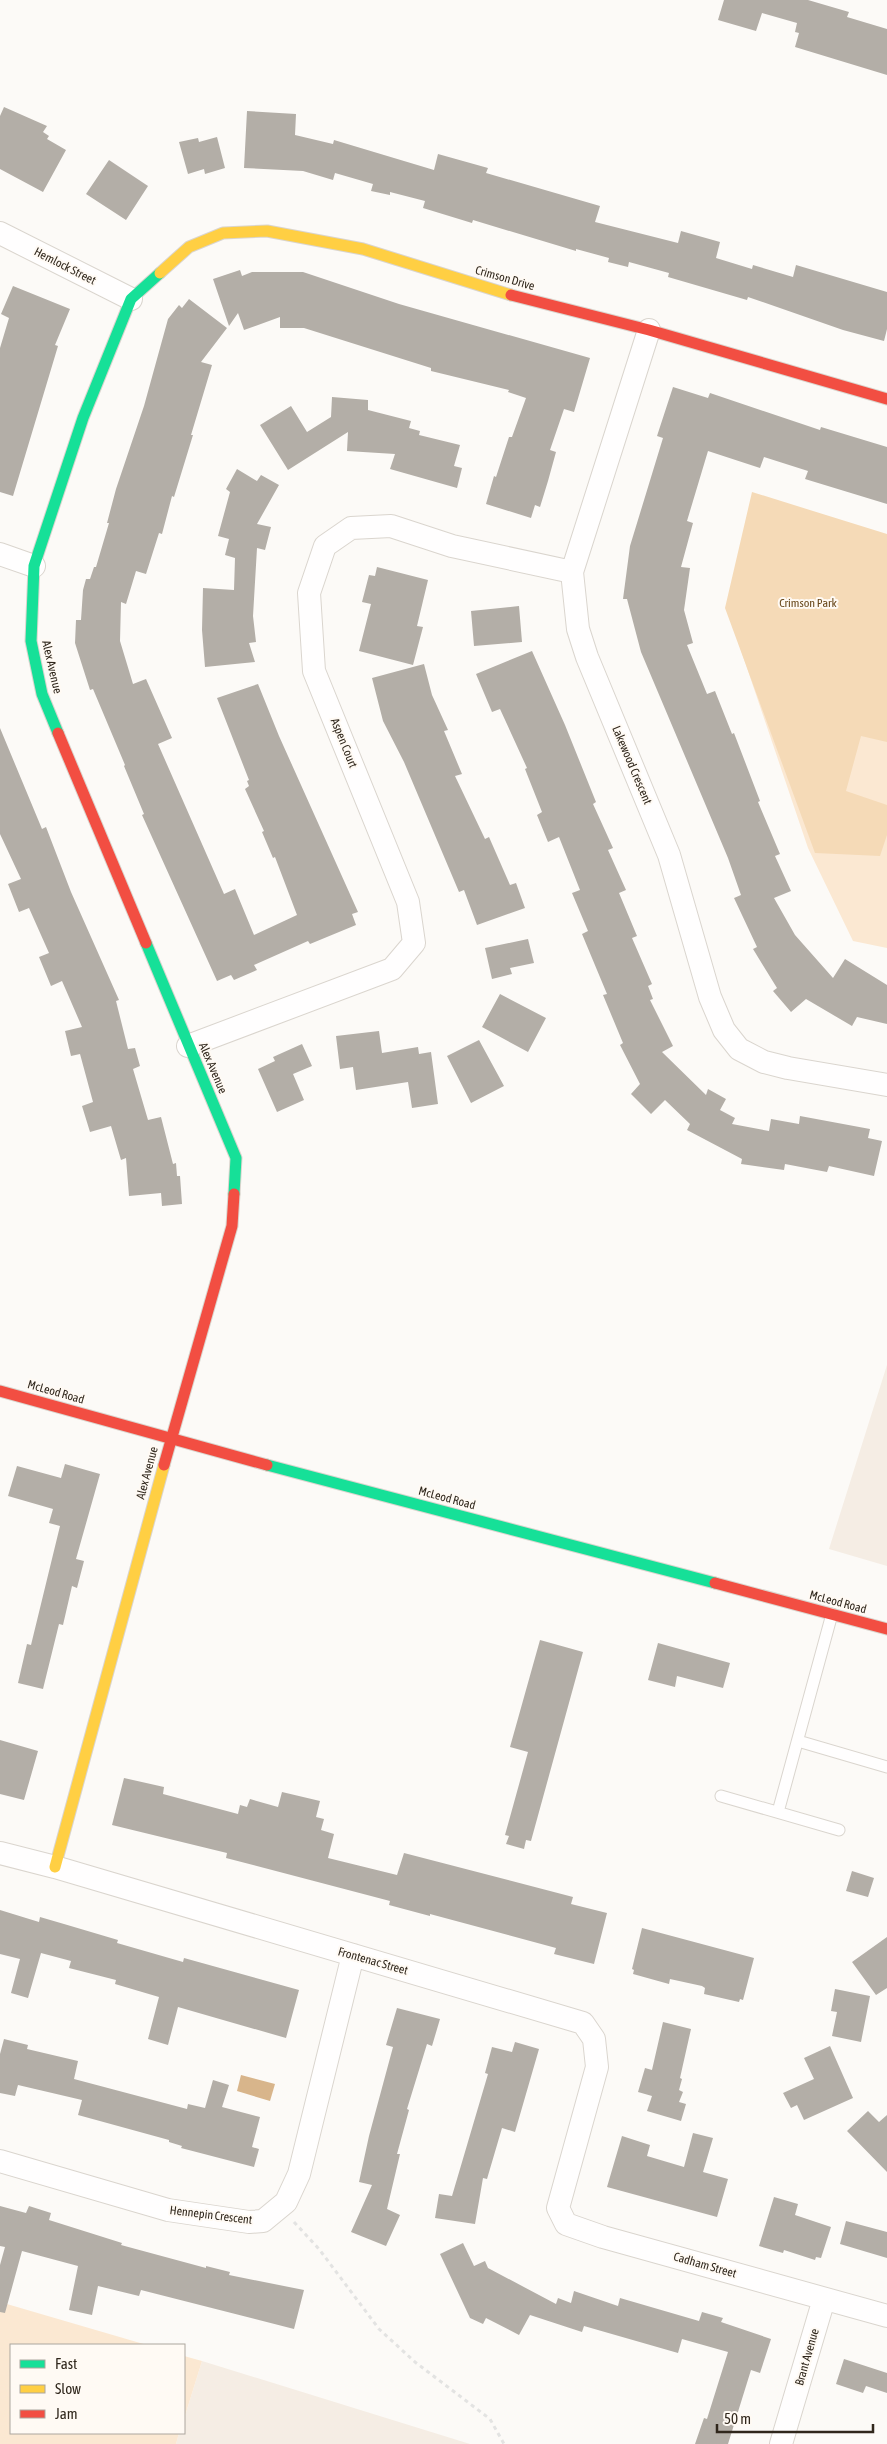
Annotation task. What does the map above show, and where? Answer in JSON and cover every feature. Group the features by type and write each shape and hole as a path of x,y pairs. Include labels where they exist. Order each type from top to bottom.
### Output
{"street":[{"name":"Crimson Drive","path":"131,299 189,247 223,233 267,231 363,249 513,296 649,330 887,399"},
{"name":"Hemlock Street","path":"0,233 131,299"},
{"name":"Alex Avenue","path":"55,1867 171,1439 232,1226 236,1158 42,694 31,641 34,566 82,418 131,299"},
{"name":"Lakewood Crescent","path":"649,330 572,572 578,629 587,657 669,855 710,997 724,1030 739,1049 764,1062 887,1085"},
{"name":"Aspen Court","path":"188,1046 392,969 414,943 408,902 314,670 308,593 325,546 351,528 391,526 452,546 572,572"},
{"path":"0,554 34,566"},
{"name":"McLeod Road","path":"0,1391 171,1439 887,1629"},
{"name":"Frontenac Street","path":"0,1853 55,1867 583,2022 594,2039 598,2067 565,2183"},
{"name":"Hennepin Crescent","path":"0,2161 168,2210 249,2222 263,2220 286,2202 299,2174 353,1955"},
{"name":"Cadham Street","path":"565,2183 558,2208 566,2224 604,2237 887,2316"},
{"name":"Brant Avenue","path":"781,2444 824,2299"}],"lane":[{"path":"778,1812 832,1614"},
{"path":"798,1741 887,1767"},
{"path":"721,1796 839,1830"}],"path":[{"path":"280,2207 319,2249 379,2329 414,2362 490,2419 504,2444"}],"shaded area":[{"path":"887,1365 887,1566 829,1549"},
{"path":"241,2075 275,2084 270,2101 237,2091"},
{"path":"202,2361 470,2444 176,2444 179,2434 185,2434 185,2416"}],"green space":[{"name":"Crimson Park","path":"752,492 887,534 887,742 861,736 846,791 887,805 887,835 880,856 815,853 725,608"},
{"name":"Crimson Park","path":"887,542 887,948 853,941 808,848 726,606"},
{"path":"0,2302 144,2344 10,2344 10,2434 179,2434 176,2444 0,2444"},
{"path":"185,2356 202,2361 185,2416"}],"building":[{"path":"724,0 808,0 849,12 847,17 887,29 887,75 795,47 799,33 795,32 797,23 762,13 756,31 718,20"},
{"path":"4,107 47,126 43,132 49,136 47,139 66,150 43,192 0,169 0,116"},
{"path":"247,111 296,114 295,135 333,144 334,140 434,170 438,154 488,168 486,173 600,206 595,222 678,243 681,231 720,242 716,258 752,269 753,265 793,277 796,265 887,292 887,329 884,341 843,330 748,297 747,300 668,277 669,273 629,262 628,267 608,262 609,258 576,249 576,251 473,220 472,223 423,208 425,201 390,192 390,195 371,191 373,184 335,173 333,180 303,171 244,168"},
{"path":"217,137 225,168 205,174 204,169 188,174 179,142 198,138 199,142"},
{"path":"109,160 148,186 126,220 86,194"},
{"path":"240,270 242,276 252,272 303,272 399,304 590,358 574,412 564,409 550,450 556,452 548,481 540,507 535,505 531,518 486,504 494,476 496,477 509,437 512,437 526,398 508,392 509,390 431,371 431,368 304,328 280,328 280,317 244,330 238,313 229,326 213,279"},
{"path":"13,286 70,309 55,345 58,346 13,496 0,492 0,348 9,318 1,314"},
{"path":"189,299 227,328 201,362 212,365 191,435 193,435 174,497 172,496 162,534 159,533 146,574 136,571 126,604 121,602 120,641 133,684 146,679 172,738 158,744 224,894 235,889 254,935 297,915 275,857 273,858 262,832 264,831 245,789 249,786 247,781 249,780 217,698 258,684 279,736 358,912 352,914 356,925 310,944 308,941 254,965 257,970 234,980 231,975 217,981 142,815 144,814 125,765 93,689 90,690 75,643 76,620 81,620 83,590 86,579 90,579 94,567 96,567 109,523 107,523 116,489 144,406 168,319 179,305 182,308"},
{"path":"673,387 708,398 710,393 820,430 821,427 887,447 887,504 805,479 808,471 764,457 760,468 708,451 687,521 693,523 681,567 690,568 684,610 693,643 687,645 707,694 715,691 732,734 734,733 760,801 758,802 780,854 775,856 791,891 774,898 795,935 833,978 845,959 887,985 887,1024 857,1017 852,1026 806,999 791,1012 773,991 777,988 753,949 757,947 734,898 741,895 728,858 641,652 627,599 623,599 630,546 663,438 657,436"},
{"path":"332,397 368,400 368,410 411,421 409,428 420,431 419,435 460,445 454,466 462,468 457,488 390,469 395,454 347,451 348,432 288,470 260,425 291,406 307,432 331,417"},
{"path":"237,469 257,481 261,475 279,485 257,524 271,527 265,550 257,548 253,616 256,642 249,643 255,662 205,667 202,630 203,588 234,590 235,558 225,555 229,539 218,536 230,492 226,489"},
{"path":"377,567 428,580 417,626 423,627 413,665 359,651 371,604 362,602 369,575 375,576"},
{"path":"519,606 522,642 474,646 471,611"},
{"path":"532,651 565,725 596,802 593,804 613,848 608,850 626,890 619,893 637,936 632,938 652,984 648,986 653,999 650,1000 673,1046 662,1052 706,1095 708,1089 726,1099 720,1110 735,1118 732,1124 769,1131 771,1119 799,1124 800,1116 870,1129 868,1138 882,1141 874,1176 829,1166 827,1172 785,1164 784,1170 741,1164 742,1159 687,1130 690,1124 665,1100 651,1114 631,1094 640,1084 620,1045 623,1043 603,995 607,994 582,934 588,931 572,893 580,890 559,837 548,842 537,815 542,812 525,769 527,768 500,709 492,712 476,674"},
{"path":"424,664 432,695 448,730 444,731 462,774 455,776 485,839 489,837 510,885 516,883 525,908 477,925 464,890 459,892 404,762 383,721 372,678"},
{"path":"0,728 42,829 46,827 71,892 119,1000 116,1001 128,1049 135,1048 140,1066 133,1069 148,1120 161,1117 173,1164 176,1163 177,1176 180,1176 182,1204 162,1206 161,1193 129,1196 126,1158 121,1160 111,1126 90,1132 82,1106 93,1102 80,1054 71,1056 65,1031 82,1027 62,981 51,986 39,957 49,953 29,908 19,912 8,884 21,879 0,834"},
{"path":"528,939 534,963 510,968 512,974 492,979 485,948"},
{"path":"500,994 546,1018 528,1052 482,1027"},
{"path":"379,1031 382,1053 418,1047 419,1054 431,1052 438,1104 412,1108 408,1082 356,1090 353,1067 340,1069 336,1036"},
{"path":"479,1040 504,1086 471,1103 447,1056"},
{"path":"302,1044 312,1066 293,1074 304,1100 277,1112 258,1069 275,1061 273,1057"},
{"path":"65,1464 100,1474 76,1559 84,1561 77,1588 72,1586 63,1625 59,1624 43,1689 18,1683 27,1644 31,1645 60,1526 49,1523 53,1509 8,1496 17,1466 61,1478"},
{"path":"540,1640 583,1652 531,1841 526,1840 524,1849 506,1844 509,1836 505,1835 528,1752 510,1747"},
{"path":"658,1643 730,1663 723,1688 677,1676 675,1687 648,1680"},
{"path":"0,1740 38,1751 24,1800 0,1794"},
{"path":"124,1778 164,1787 163,1794 238,1814 240,1805 247,1807 250,1799 278,1807 282,1792 320,1801 316,1817 324,1819 321,1830 334,1834 328,1858 397,1875 404,1853 573,1897 571,1904 607,1913 594,1964 554,1954 556,1948 430,1914 430,1916 389,1905 390,1901 226,1858 227,1853 112,1825"},
{"path":"852,1871 874,1878 868,1897 846,1891"},
{"path":"0,1910 39,1922 40,1917 118,1940 117,1943 183,1962 184,1958 299,1990 286,2038 178,2007 168,2045 148,2039 159,1997 115,1984 116,1980 69,1968 71,1961 41,1953 28,1998 11,1993 20,1959 0,1954"},
{"path":"642,1928 754,1958 743,2000 740,1999 739,2002 704,1994 705,1988 702,1986 670,1979 669,1984 633,1974 634,1970 632,1969"},
{"path":"887,1937 887,1988 876,1995 852,1962"},
{"path":"835,1989 870,1996 861,2042 832,2036 837,2012 831,2011"},
{"path":"397,2008 440,2019 432,2046 427,2044 407,2109 409,2110 397,2154 400,2154 387,2209 400,2215 386,2246 351,2232 372,2185 359,2182 369,2136 393,2047 386,2045"},
{"path":"663,2022 691,2029 680,2078 682,2079 679,2090 683,2092 679,2102 686,2104 681,2121 647,2111 652,2096 638,2092 645,2068 652,2070"},
{"path":"4,2039 28,2045 27,2049 78,2061 74,2079 187,2109 188,2104 205,2108 213,2080 229,2085 222,2107 260,2117 252,2147 259,2149 254,2167 181,2148 182,2146 169,2142 169,2140 78,2115 82,2100 18,2085 15,2096 0,2093 0,2054"},
{"path":"515,2042 539,2049 515,2132 502,2128 487,2179 483,2178 475,2224 435,2218 439,2194 452,2196 488,2074 485,2073 492,2047 512,2052"},
{"path":"830,2046 853,2098 804,2120 797,2105 791,2108 783,2093 814,2079 804,2058"},
{"path":"868,2111 879,2122 887,2115 887,2172 847,2131"},
{"path":"693,2133 713,2138 703,2172 728,2179 717,2217 607,2187 622,2136 650,2145 647,2156 684,2167"},
{"path":"774,2197 798,2204 795,2215 831,2227 821,2258 816,2257 815,2260 784,2250 783,2253 759,2246"},
{"path":"0,2206 26,2213 29,2206 51,2213 49,2220 122,2243 121,2245 206,2268 206,2266 230,2272 229,2275 304,2290 294,2329 141,2290 139,2296 98,2286 92,2315 69,2310 78,2266 22,2251 5,2313 0,2312 0,2265 5,2247 0,2246"},
{"path":"846,2221 887,2232 887,2258 840,2244"},
{"path":"463,2243 474,2266 485,2261 488,2268 556,2304 558,2298 571,2303 574,2291 618,2306 620,2298 699,2321 702,2312 723,2318 721,2322 771,2339 760,2373 751,2370 728,2444 695,2444 704,2418 707,2419 728,2352 682,2339 678,2353 584,2326 582,2332 530,2315 519,2335 486,2318 483,2324 470,2318 440,2254"},
{"path":"844,2359 887,2373 887,2393 866,2386 863,2393 836,2384"}],"traffic: fast":[{"path":"58,733 42,694 31,641 34,566 83,418 131,299 160,273"},
{"path":"146,943 236,1158 234,1194"},
{"path":"267,1465 715,1583"}],"traffic: slow":[{"path":"160,273 189,247 223,233 267,231 363,249 511,295"},
{"path":"55,1867 164,1465"}],"traffic: jam":[{"path":"511,295 649,330 887,399"},
{"path":"58,733 146,943"},
{"path":"164,1465 232,1226 234,1194"},
{"path":"0,1391 267,1465"},
{"path":"715,1583 887,1629"}]}
